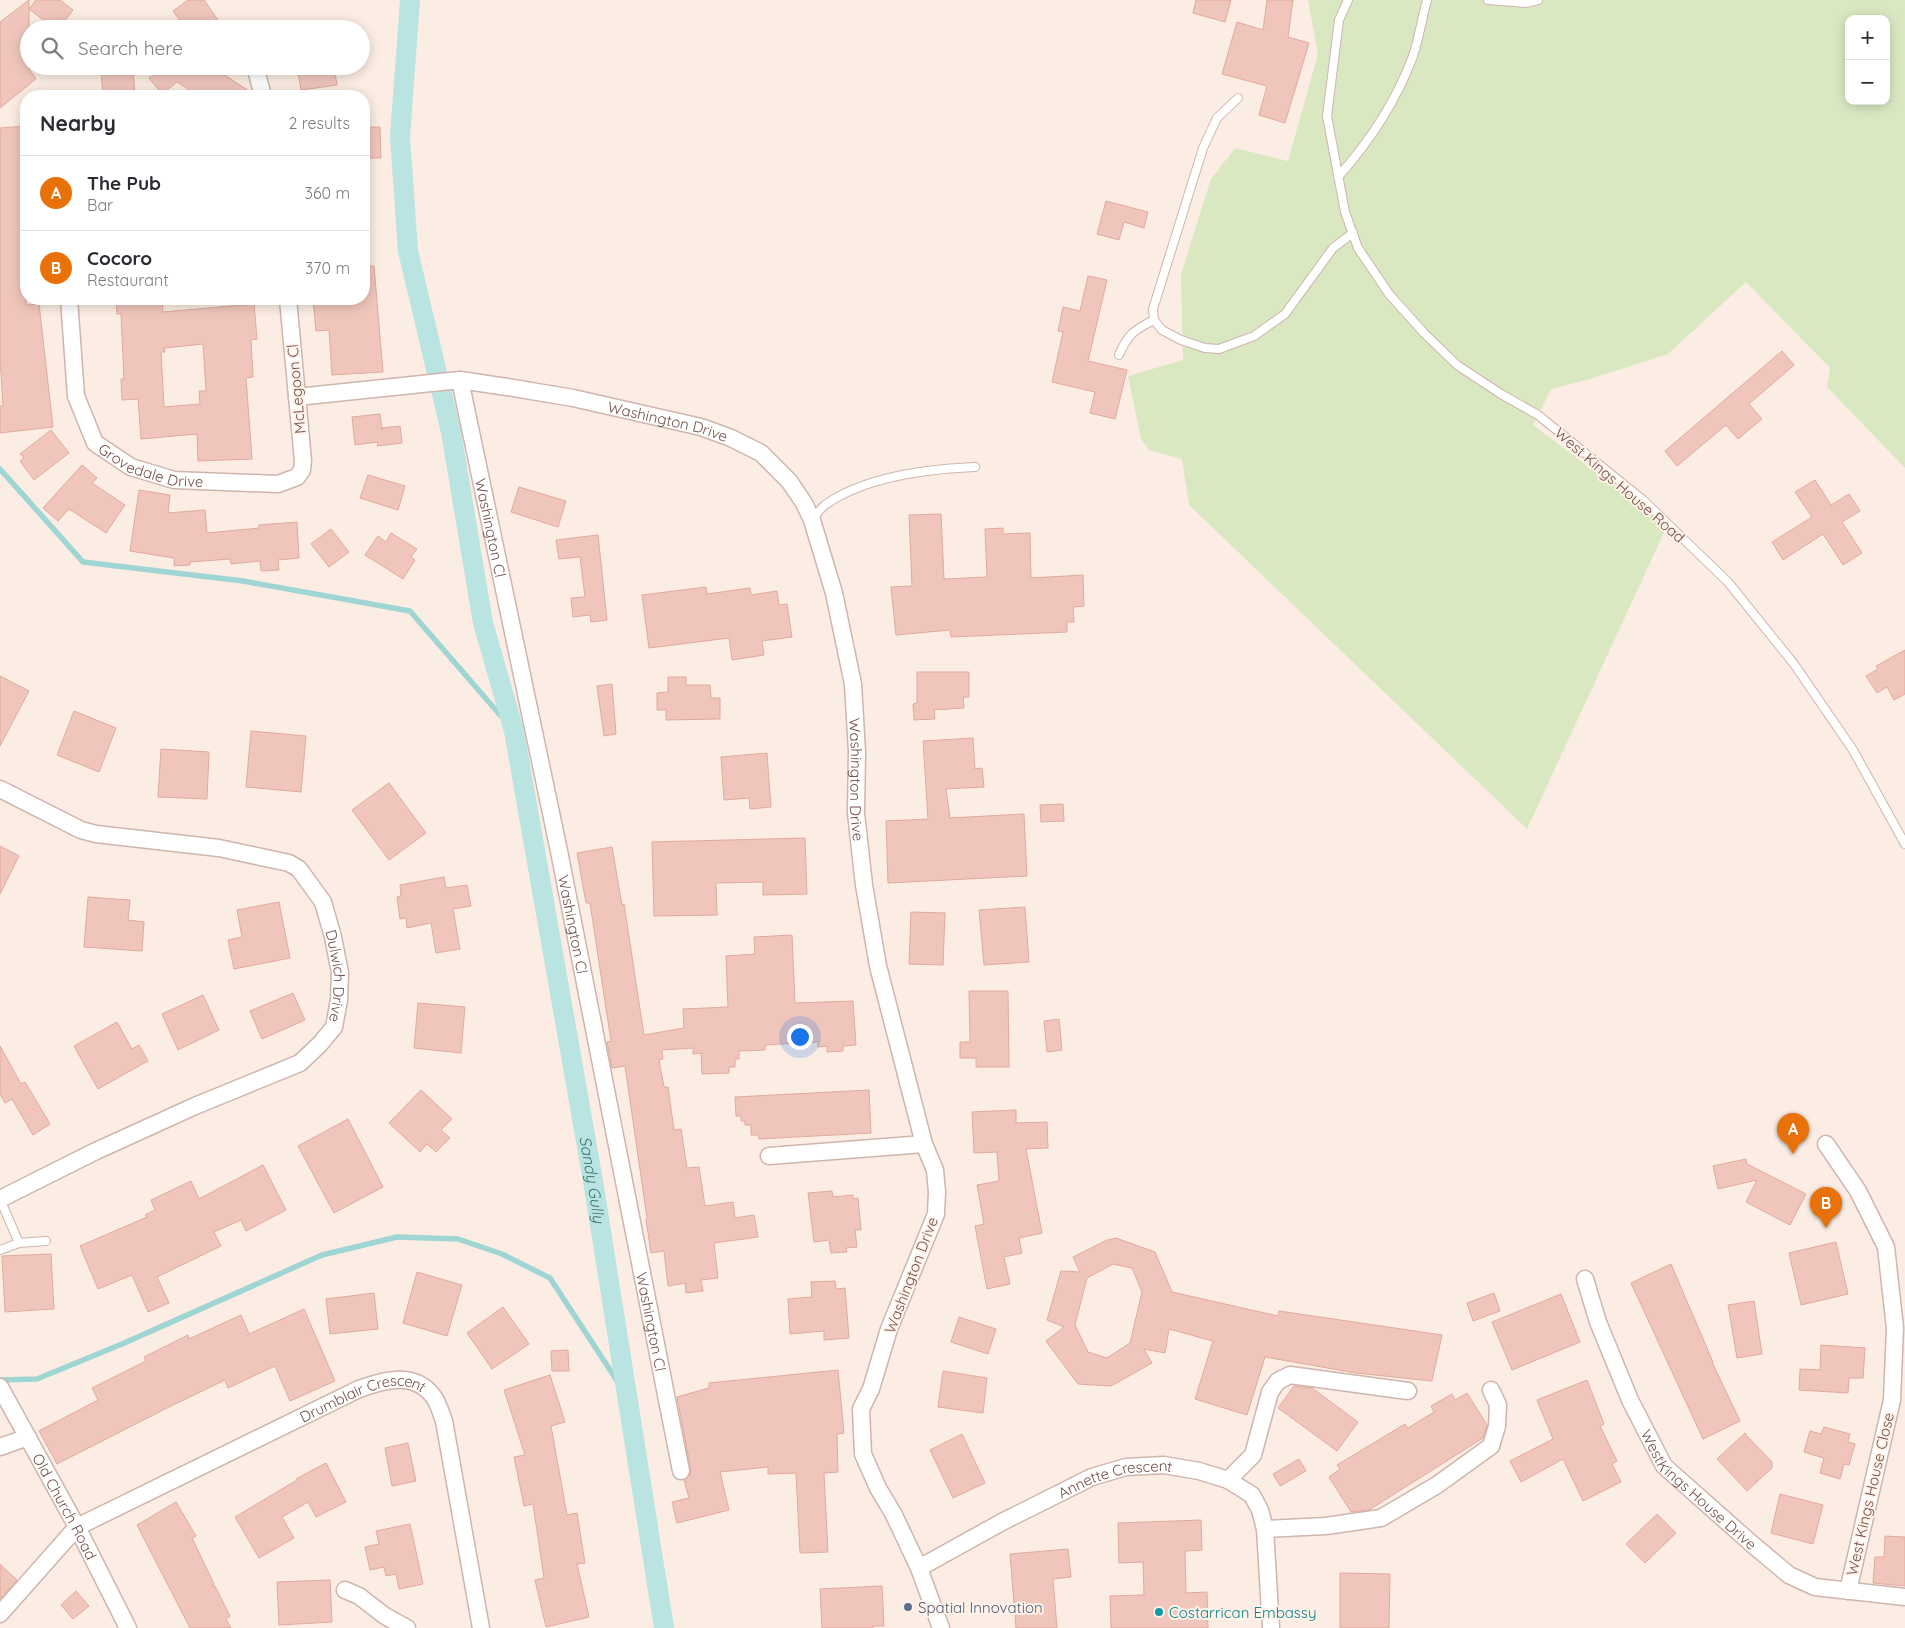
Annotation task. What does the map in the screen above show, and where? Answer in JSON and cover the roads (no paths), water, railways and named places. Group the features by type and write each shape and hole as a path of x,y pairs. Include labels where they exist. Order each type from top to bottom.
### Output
{"street":[{"path":"257,75 261,90"},
{"name":"Grovedale Drive","path":"68,305 76,396 95,443 130,468 174,480 278,484 297,477"},
{"name":"McLegoon Cl","path":"289,305 303,461 302,470 297,477"},
{"name":"Washington Drive","path":"297,398 460,380 582,400 701,427 731,438 761,453 789,481 804,503 812,520 834,593 853,684 857,752 856,812 864,885 878,966 924,1144 935,1170 936,1214 889,1329 871,1389 861,1409 863,1454 878,1488 894,1515 919,1568"},
{"name":"Washington Cl","path":"460,380 559,851 681,1471"},
{"name":"Dulwich Drive","path":"0,789 82,830 143,840 220,848 289,863 299,869 323,902 340,972 339,1000 334,1027 300,1063 195,1106 105,1147 0,1199"},
{"path":"769,1156 924,1144"},
{"name":"West Kings House Close","path":"1826,1144 1858,1191 1886,1247 1895,1328 1892,1400 1848,1591"},
{"name":"WestKings House Drive","path":"1584,1279 1598,1322 1627,1391 1664,1466 1789,1575 1814,1586 1905,1597"},
{"path":"1228,1480 1253,1455 1270,1392 1278,1382 1290,1375 1408,1391"},
{"name":"Drumblair Crescent","path":"77,1527 358,1389 379,1382 398,1380 421,1383 434,1397 444,1421 479,1628"},
{"path":"1265,1529 1326,1526 1381,1518 1437,1485 1491,1446 1497,1426 1498,1405 1491,1390"},
{"name":"Old Church Road","path":"4,1394 77,1527 128,1628"},
{"path":"0,1447 28,1437"},
{"name":"Annette Crescent","path":"919,1568 1002,1522 1092,1477 1126,1467 1164,1465 1199,1471 1228,1480 1252,1495 1260,1510 1265,1529 1271,1628"},
{"path":"0,1614 77,1527"},
{"path":"919,1568 941,1628"},
{"path":"345,1590 359,1596 385,1616 407,1628"}],"lane":[{"name":"West Kings House Road","path":"1348,0 1340,20 1327,116 1346,212 1358,248 1389,294 1424,333 1457,365 1500,394 1538,415 1643,500 1728,582 1794,664 1853,750 1905,844"},
{"path":"1338,177 1362,150 1383,120 1413,56 1427,0"},
{"path":"1488,0 1526,3 1538,0"},
{"path":"1238,98 1217,118 1203,148 1154,309 1154,320 1162,330 1181,340 1205,348 1219,350 1254,336 1285,314 1333,248 1352,233"},
{"path":"1118,355 1126,339 1135,329 1154,320"},
{"path":"812,520 824,506 852,490 897,476 943,468 975,467"},
{"path":"0,1199 19,1243"},
{"path":"0,1250 19,1243 46,1241"}],"waterway":[{"name":"Sandy Gully","path":"410,0 400,137 408,251 451,432 483,623 514,731 593,1181 664,1628"},
{"path":"0,469 83,562 243,581 410,611 514,731"},
{"path":"0,1380 37,1379 122,1344 322,1255 397,1237 458,1239 502,1254 550,1278 627,1396"}],"place":[{"name":"The Pub","path":"1793,1154"},
{"name":"Cocoro","path":"1826,1228"},
{"name":"Spatial Innovation","path":"908,1607"},
{"name":"Costarrican Embassy","path":"1159,1612"}]}
